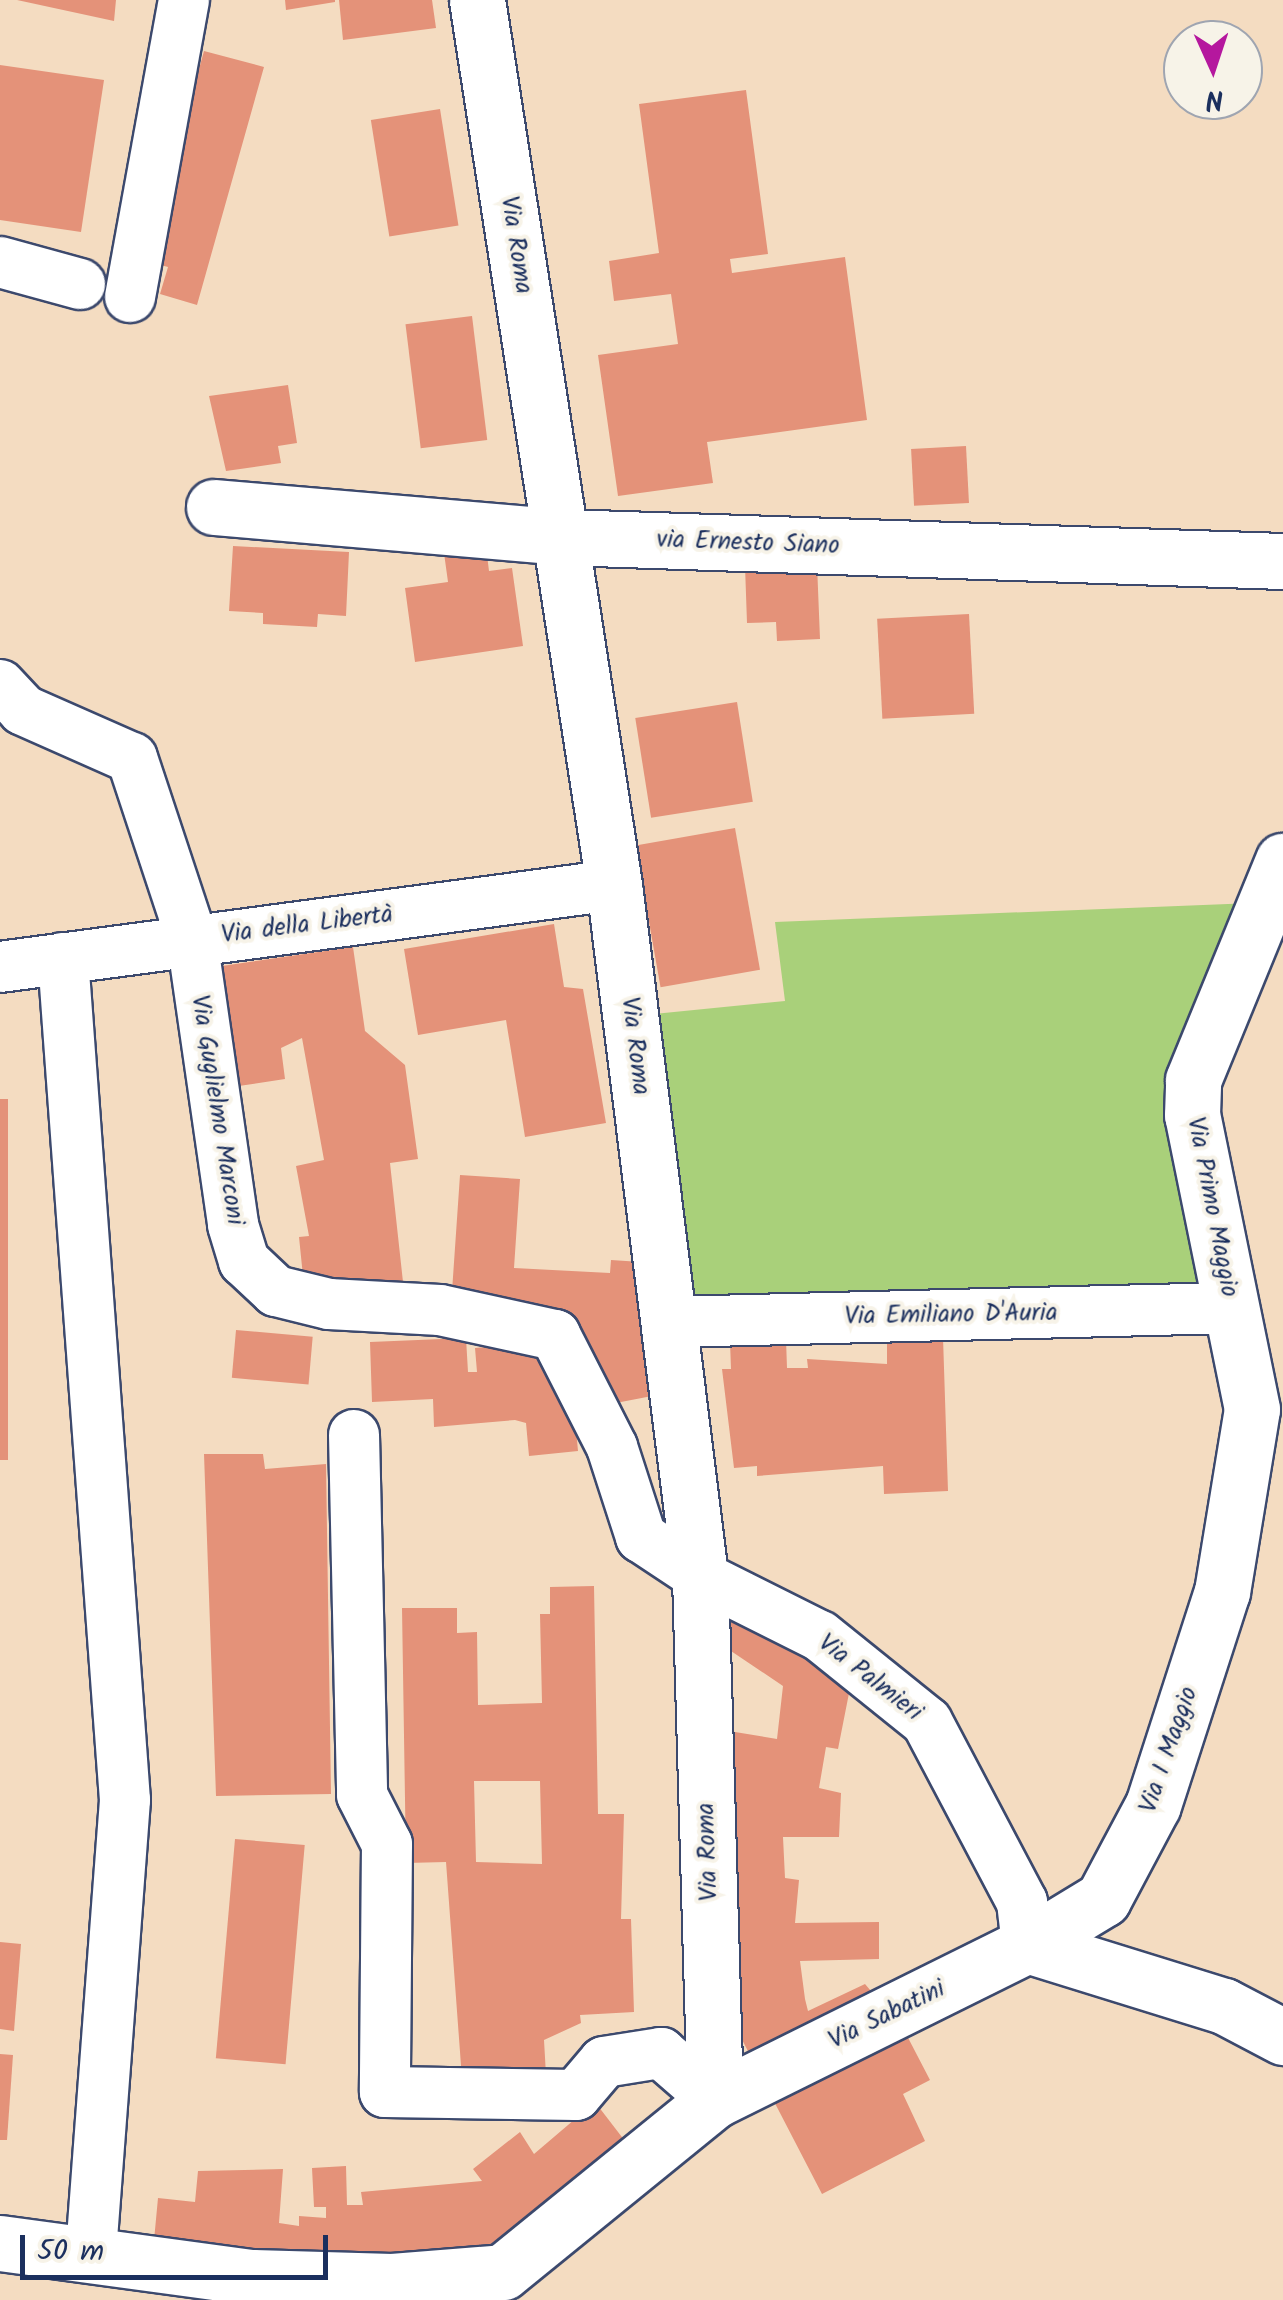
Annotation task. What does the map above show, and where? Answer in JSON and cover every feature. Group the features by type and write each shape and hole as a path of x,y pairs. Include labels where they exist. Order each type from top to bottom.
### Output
{"street":[{"path":"130,298 184,0"},
{"name":"Via Roma","path":"477,0 564,536 614,884 670,1322 700,1576 731,2092"},
{"path":"0,262 80,284"},
{"name":"via Ernesto Siano","path":"214,507 564,536 1151,562 1283,561"},
{"path":"11,697 132,758 192,940"},
{"name":"Via Primo Maggio","path":"1236,1508 1252,1409 1192,1116 1193,1080 1283,860"},
{"name":"Via della Libertà","path":"0,967 614,884"},
{"name":"Via Guglielmo Marconi","path":"192,940 233,1225 244,1261 276,1291 329,1304 440,1310 555,1335 612,1448 641,1536 700,1576"},
{"path":"63,958 125,1800 91,2257"},
{"name":"Via Emiliano D'Auria","path":"670,1322 1232,1308"},
{"path":"354,1435 362,1795 386,1844 384,2092 576,2094 604,2062 661,2052 731,2092"},
{"name":"Via I Maggio","path":"1027,1946 1102,1899 1153,1805 1222,1592 1236,1508"},
{"name":"Via Palmieri","path":"700,1576 820,1636 927,1722 1022,1902 1027,1946"},
{"path":"1027,1946 1224,2006 1283,2037"},
{"name":"Via Sabatini","path":"502,2286 731,2092 1027,1946"},
{"path":"0,2243 253,2277 502,2286"}],"green space":[{"path":"1253,903 1184,1059 1228,1318 686,1336 644,1015 785,1001 775,922"}],"building":[{"path":"17,0 116,0 114,21"},
{"path":"285,0 335,0 335,2 286,10"},
{"path":"339,0 432,0 436,28 343,40"},
{"path":"204,51 264,67 197,305 160,294 168,267 146,261"},
{"path":"0,65 104,80 81,232 0,220"},
{"path":"746,90 768,254 730,259 732,273 845,257 867,420 707,442 713,483 618,496 598,355 678,344 671,294 614,301 609,261 659,253 639,104"},
{"path":"440,109 458,226 389,236 371,120"},
{"path":"472,316 487,440 421,448 405,324"},
{"path":"288,385 297,443 278,446 281,463 226,471 209,396"},
{"path":"966,446 969,503 914,506 911,449"},
{"path":"233,546 349,552 346,616 318,614 317,627 263,624 263,613 229,611"},
{"path":"486,547 489,571 512,568 523,646 415,662 405,588 448,582 444,553"},
{"path":"817,564 820,639 777,641 776,622 747,623 745,566"},
{"path":"969,614 974,714 882,719 877,619"},
{"path":"737,702 753,802 651,818 635,718"},
{"path":"735,828 760,970 661,987 636,846"},
{"path":"554,924 564,987 583,989 606,1123 525,1137 506,1020 418,1035 404,949"},
{"path":"353,947 365,1031 405,1065 418,1159 390,1163 403,1282 312,1292 304,1286 299,1237 309,1236 296,1166 324,1160 302,1038 281,1048 285,1079 232,1087 222,966"},
{"path":"0,1099 8,1099 8,1460 0,1460"},
{"path":"460,1175 520,1179 514,1268 610,1273 611,1260 641,1262 652,1396 595,1407 565,1313 451,1306"},
{"path":"236,1330 313,1337 309,1385 232,1378"},
{"path":"943,1337 948,1491 884,1494 883,1466 757,1476 757,1466 734,1468 722,1369 731,1369 730,1342 786,1339 787,1368 808,1368 807,1359 887,1364 887,1340"},
{"path":"466,1338 468,1372 477,1372 475,1348 520,1344 557,1364 573,1396 578,1451 529,1456 526,1423 515,1420 434,1427 433,1399 372,1402 370,1342"},
{"path":"204,1454 263,1454 265,1469 326,1464 331,1794 216,1796"},
{"path":"594,1586 598,1814 624,1814 621,1919 631,1919 634,2012 580,2015 581,2023 544,2040 546,2075 462,2079 446,1862 406,1863 402,1608 457,1608 457,1633 477,1632 478,1705 542,1703 540,1614 550,1614 550,1587","holes":["474,1781 540,1781 542,1864 476,1862"]},
{"path":"728,1608 852,1678 838,1749 826,1747 819,1788 841,1793 839,1837 783,1837 785,1878 799,1880 795,1923 879,1922 879,1959 800,1961 805,1999 808,2011 865,1984 904,2030 930,2080 903,2094 925,2141 822,2194 736,2028 729,1731 777,1739 783,1686 728,1649"},
{"path":"235,1839 305,1845 286,2064 216,2058"},
{"path":"0,1942 21,1944 14,2031 0,2029"},
{"path":"0,2054 13,2055 7,2140 0,2140"},
{"path":"595,2102 628,2145 501,2247 391,2260 153,2251 158,2198 195,2202 198,2171 283,2169 279,2223 299,2226 299,2216 326,2218 326,2207 314,2207 312,2168 346,2166 347,2205 363,2205 361,2192 482,2181 473,2169 520,2132 534,2154"}]}
